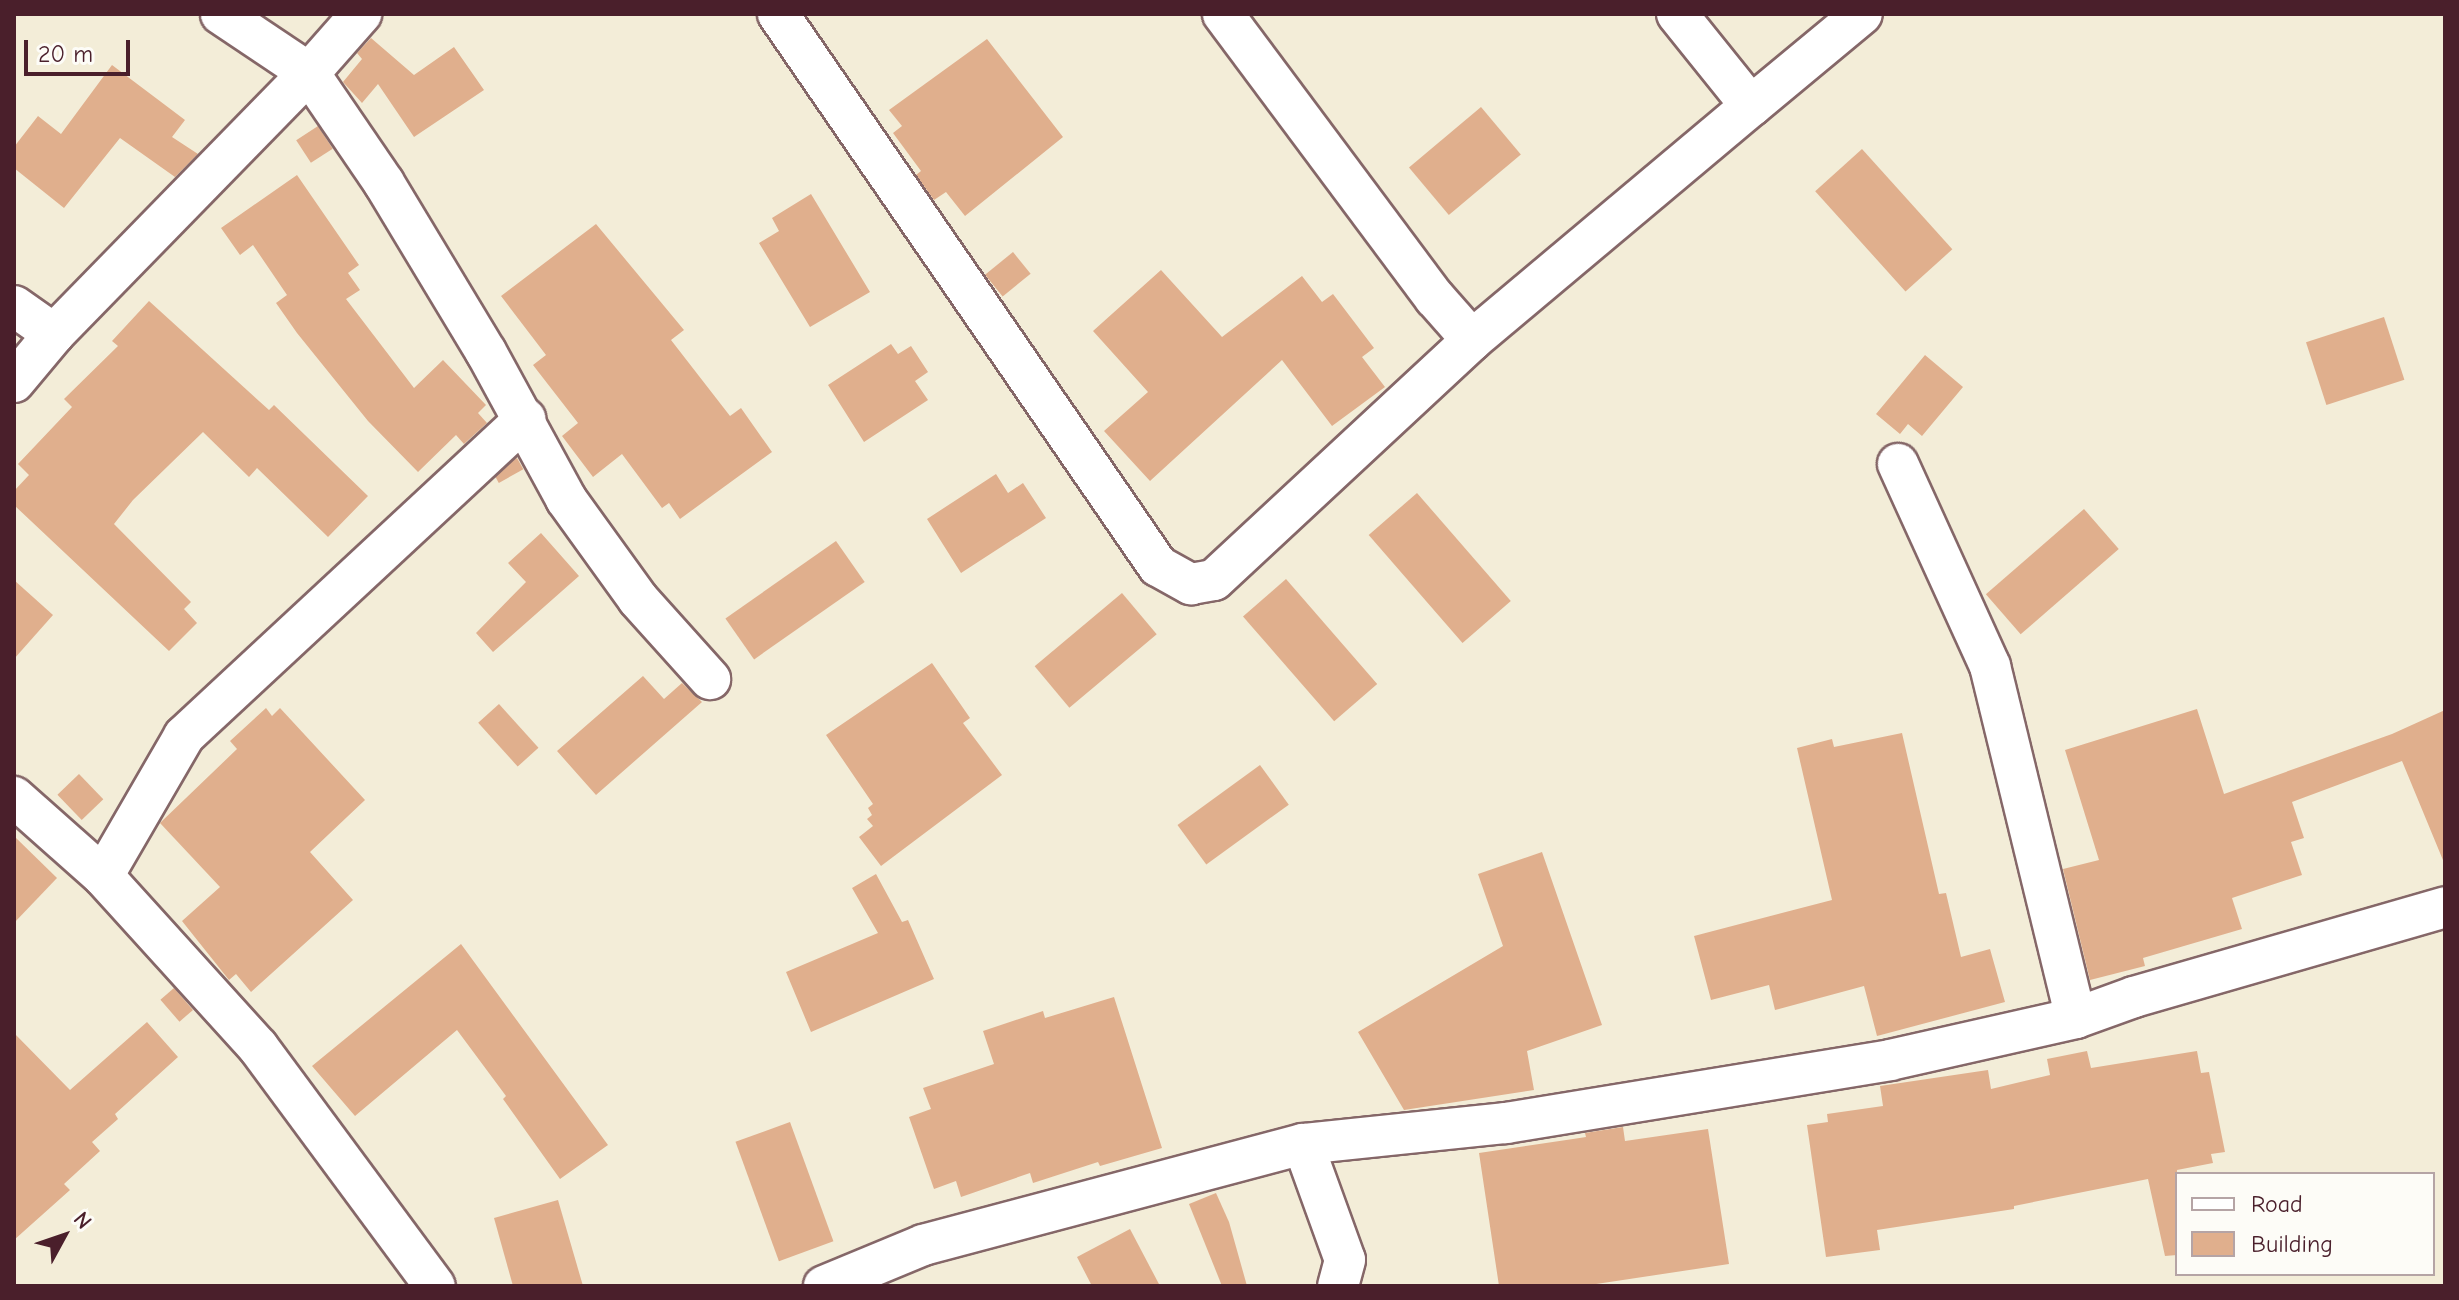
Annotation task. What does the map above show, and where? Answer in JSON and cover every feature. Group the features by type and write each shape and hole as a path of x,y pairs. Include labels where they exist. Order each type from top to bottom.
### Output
{"street":[{"path":"221,14 309,73 384,183 525,419 566,499 638,599 710,679"},
{"path":"14,382 54,334 309,73 361,14"},
{"path":"778,14 1158,566 1191,584 1214,580 1472,340 1862,14"},
{"path":"1223,14 1435,298 1472,340"},
{"path":"1677,14 1751,106"},
{"path":"14,306 54,334"},
{"path":"103,876 184,736 525,419"},
{"path":"1898,464 1990,666 2076,1018"},
{"path":"14,797 103,876 258,1047 435,1286"},
{"path":"824,1286 923,1245 1303,1144 1521,1121 1890,1060 2076,1018 2134,997 2445,907"},
{"path":"1303,1144 1345,1260 1338,1286"}],"building":[{"path":"371,38 414,75 454,47 484,90 414,137 378,84 362,103 343,82 362,59 357,53"},
{"path":"987,39 1063,137 965,216 946,192 934,200 916,175 921,171 893,133 902,126 889,110"},
{"path":"112,65 185,120 172,137 198,154 175,177 120,138 64,208 14,168 14,147 38,116 61,134"},
{"path":"1481,107 1521,154 1449,215 1409,167"},
{"path":"318,126 333,149 311,163 296,140"},
{"path":"1862,149 1952,249 1906,291 1815,191"},
{"path":"297,175 359,265 348,273 360,290 346,299 414,388 443,360 486,405 478,413 487,423 464,444 456,435 418,472 368,421 297,333 276,303 287,295 253,245 240,255 221,228"},
{"path":"811,194 870,292 810,327 759,243 779,231 772,218"},
{"path":"596,224 684,330 671,340 730,416 741,408 772,452 680,519 669,503 662,508 622,454 593,477 562,436 578,423 533,365 546,355 501,296"},
{"path":"1013,252 1031,274 1003,296 985,275"},
{"path":"1161,270 1222,337 1302,276 1322,302 1333,294 1374,348 1362,357 1385,387 1332,426 1282,360 1150,481 1104,431 1148,392 1093,331"},
{"path":"149,301 269,410 274,405 368,496 328,537 257,468 249,477 203,432 133,500 114,524 191,602 184,609 197,623 169,651 14,505 14,491 29,475 18,464 72,407 64,399 118,346 112,341"},
{"path":"2384,317 2404,380 2326,405 2306,342"},
{"path":"891,344 898,354 911,346 928,372 915,381 928,400 864,442 828,385"},
{"path":"1925,355 1963,387 1922,436 1908,424 1900,434 1876,414"},
{"path":"517,458 523,469 499,483 493,472"},
{"path":"996,474 1008,493 1023,483 1046,518 961,573 927,519"},
{"path":"1417,493 1511,601 1463,643 1369,535"},
{"path":"2084,509 2119,549 2021,634 1986,594"},
{"path":"541,533 579,576 493,652 476,633 526,582 508,563"},
{"path":"836,541 865,582 754,659 725,618"},
{"path":"1286,579 1377,684 1334,721 1243,616"},
{"path":"14,580 53,615 14,659"},
{"path":"1122,593 1157,634 1069,708 1035,666"},
{"path":"932,663 970,718 963,723 1002,775 881,866 859,837 873,826 867,819 872,815 868,808 873,804 826,735"},
{"path":"643,676 664,699 682,683 702,702 596,795 557,751"},
{"path":"499,704 538,748 518,767 478,723"},
{"path":"266,708 272,716 280,708 365,800 310,852 353,900 251,992 236,974 229,980 182,921 220,887 160,823 237,749 230,741"},
{"path":"2197,709 2224,794 2392,734 2445,710 2445,865 2402,761 2292,802 2304,838 2291,842 2302,875 2232,898 2242,929 2143,958 2145,966 2090,980 2063,869 2099,860 2065,750"},
{"path":"1902,733 1939,894 1946,893 1961,957 1990,949 2005,1002 1877,1036 1864,986 1775,1010 1769,985 1711,1000 1694,936 1832,900 1797,748 1832,739 1834,747"},
{"path":"1260,765 1289,805 1206,865 1177,825"},
{"path":"79,774 103,799 82,820 57,795"},
{"path":"14,836 57,878 14,923"},
{"path":"1542,852 1602,1025 1527,1051 1534,1090 1404,1110 1358,1032 1503,946 1478,874"},
{"path":"876,874 902,922 908,920 934,979 811,1032 786,972 878,933 852,888"},
{"path":"461,944 608,1145 560,1179 503,1099 506,1096 457,1030 355,1116 312,1066"},
{"path":"174,988 193,1010 179,1022 160,1000"},
{"path":"1114,997 1162,1148 1100,1166 1098,1162 1033,1183 1030,1173 961,1197 956,1181 934,1189 909,1117 931,1109 923,1088 994,1064 983,1031 1043,1011 1045,1018"},
{"path":"147,1022 178,1057 115,1114 118,1119 92,1142 100,1151 64,1184 70,1190 14,1240 14,1033 70,1090"},
{"path":"2087,1051 2091,1068 2197,1051 2201,1073 2209,1072 2225,1152 2211,1154 2213,1163 2175,1172 2175,1255 2165,1256 2148,1179 2014,1206 2014,1209 1877,1230 1880,1250 1826,1257 1807,1125 1828,1122 1827,1114 1883,1106 1880,1086 1988,1070 1991,1089 2050,1075 2047,1059"},
{"path":"790,1122 833,1241 779,1261 735,1142"},
{"path":"1623,1127 1625,1141 1708,1129 1729,1264 1583,1286 1499,1286 1479,1153 1586,1137 1585,1133"},
{"path":"1216,1193 1229,1222 1247,1286 1222,1286 1189,1204"},
{"path":"558,1200 583,1286 513,1286 494,1218"},
{"path":"1130,1229 1160,1286 1092,1286 1077,1257"}]}
